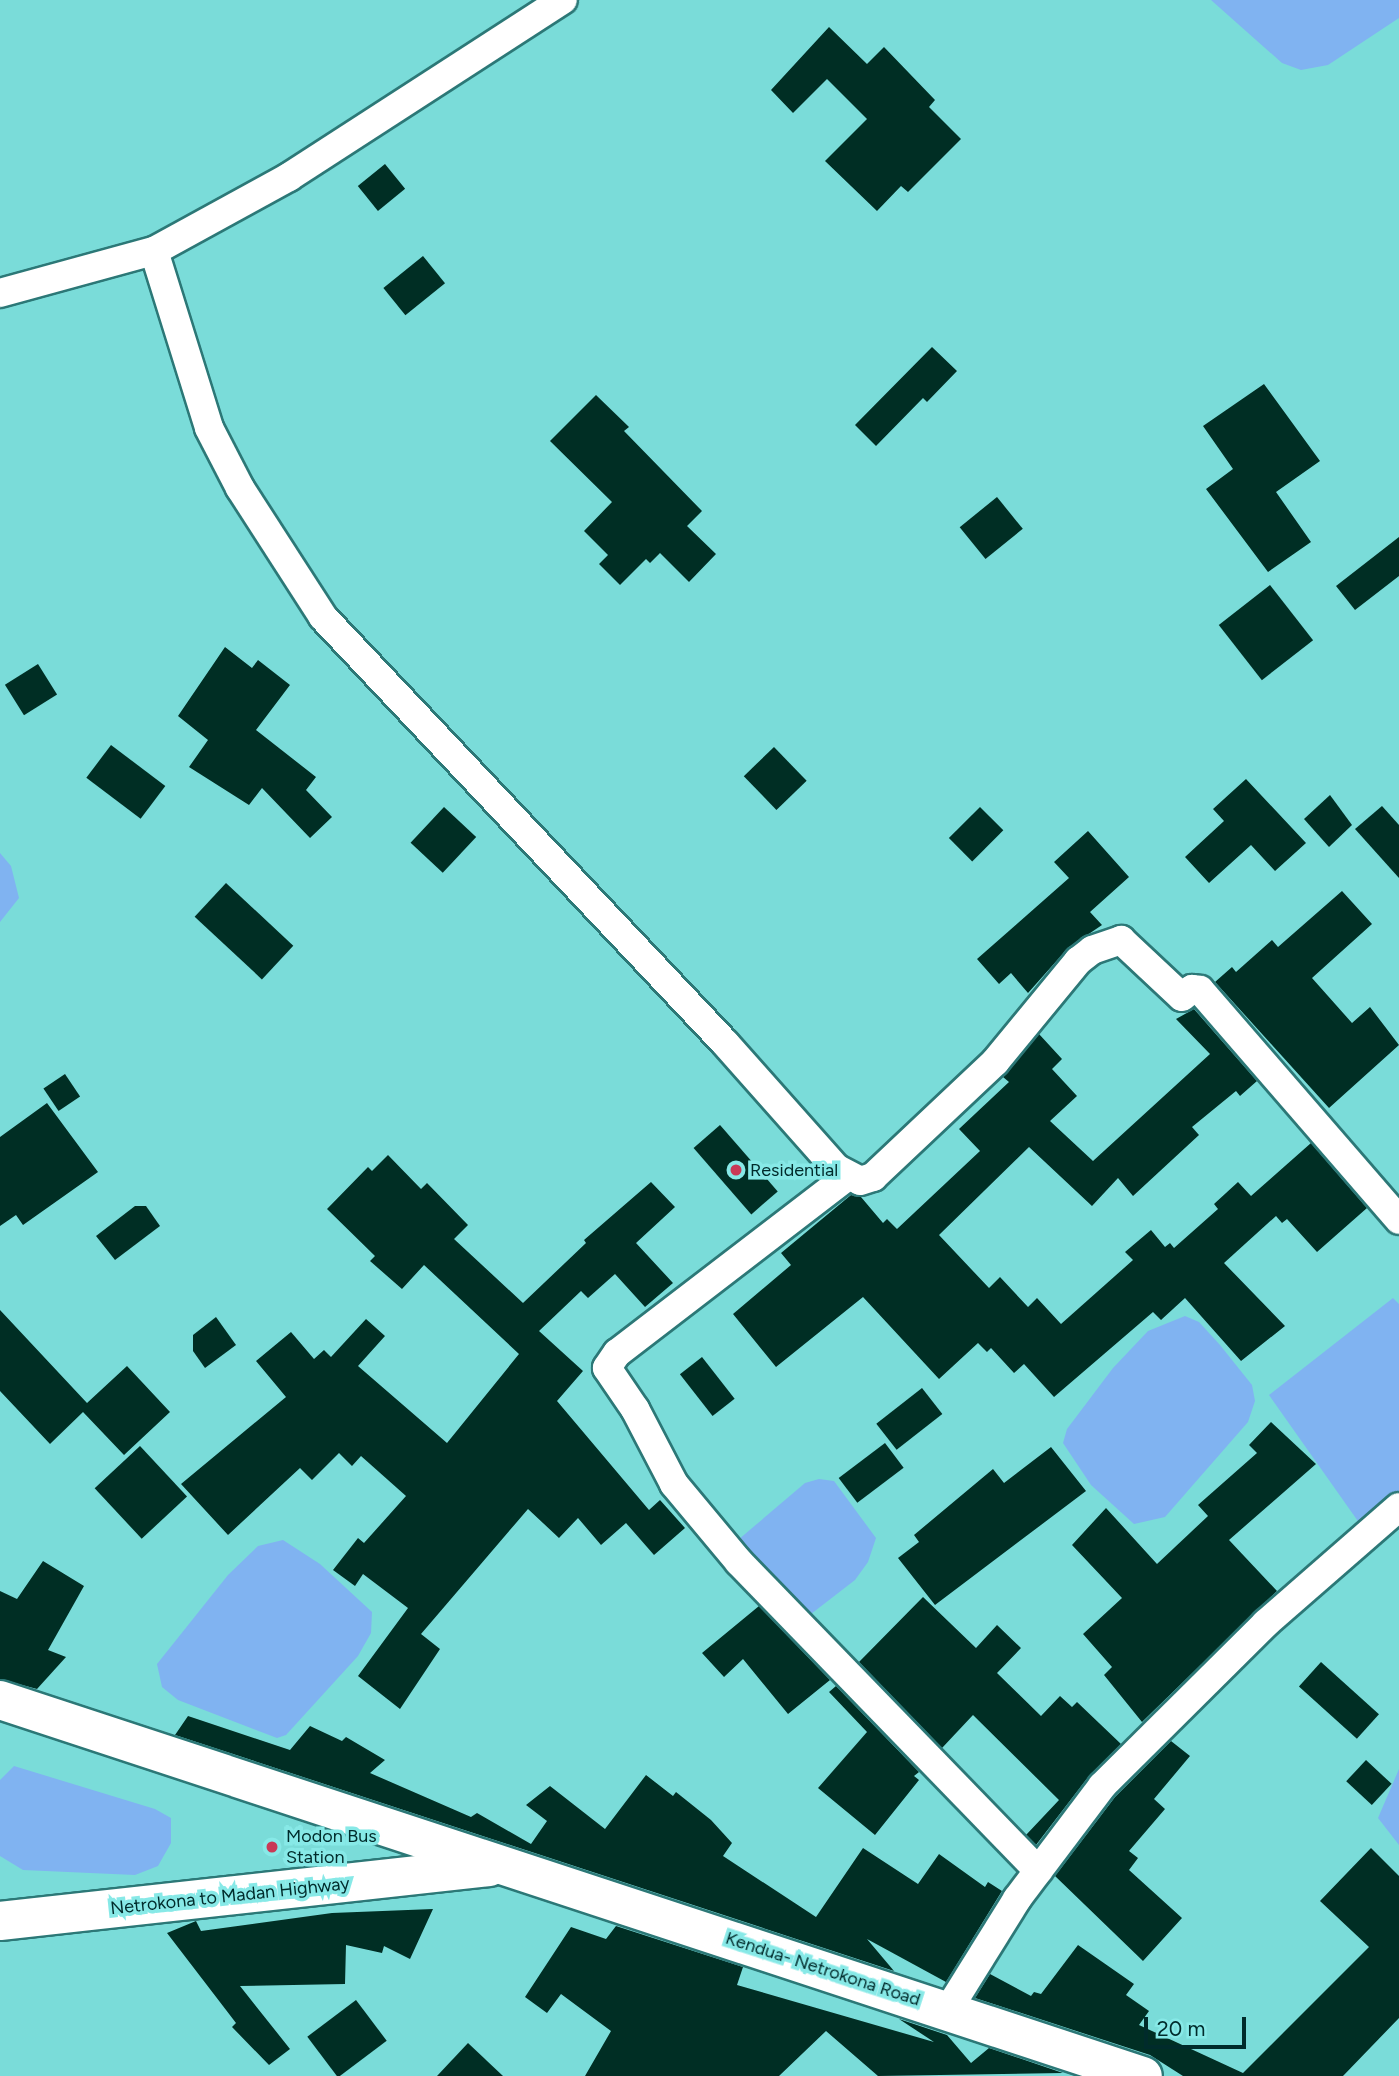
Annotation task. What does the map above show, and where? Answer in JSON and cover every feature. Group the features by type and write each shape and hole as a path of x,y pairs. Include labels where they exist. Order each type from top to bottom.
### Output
{"main road":[{"name":"Kendua- Netrokona Road","path":"0,1700 1143,2076"},
{"name":"Netrokona to Madan Highway","path":"0,1921 501,1865"}],"street":[{"path":"0,293 154,251 289,177 563,0"},
{"path":"154,251 209,428 240,488 323,617 716,1034 815,1147 848,1176 860,1181 873,1177 995,1062 1078,961 1092,950 1121,940 1182,997 1192,989 1200,990 1399,1220"},
{"path":"848,1176 617,1353 607,1368 635,1409 674,1484 739,1562 1038,1871"},
{"path":"948,2010 1038,1871 1102,1786 1266,1623 1399,1507"}],"water":[{"path":"1211,0 1399,0 1399,18 1328,65 1301,70 1282,63"},
{"path":"0,853 11,866 19,898 0,922"},
{"path":"1393,1298 1399,1304 1399,1497 1367,1534 1269,1395"},
{"path":"1185,1316 1199,1322 1220,1345 1252,1385 1255,1401 1248,1422 1165,1517 1134,1524 1091,1485 1063,1443 1067,1429 1113,1368 1148,1331"},
{"path":"819,1479 834,1481 876,1538 868,1562 855,1580 811,1614 803,1614 738,1540 805,1483"},
{"path":"283,1540 320,1564 372,1612 371,1633 358,1656 286,1735 277,1738 178,1700 162,1687 157,1664 228,1575 258,1546"},
{"path":"14,1766 155,1809 171,1818 171,1843 158,1866 135,1875 23,1870 0,1856 0,1780"},
{"path":"1399,1769 1399,1845 1378,1818"}],"building":[{"path":"829,27 867,64 884,47 935,100 929,107 961,139 908,192 901,186 877,211 825,161 867,119 827,79 793,113 771,90"},
{"path":"385,164 405,189 378,211 358,186"},
{"path":"423,256 445,283 405,315 383,288"},
{"path":"932,347 957,371 927,402 923,398 876,446 855,425"},
{"path":"1264,384 1320,461 1276,492 1311,542 1268,572 1206,489 1233,469 1203,426"},
{"path":"596,395 629,427 624,431 702,511 687,526 716,554 689,582 660,553 650,563 646,559 620,585 599,564 608,555 584,531 612,502 550,441"},
{"path":"997,497 1023,529 985,559 960,527"},
{"path":"1399,537 1399,576 1355,610 1336,586"},
{"path":"1270,585 1313,640 1262,680 1219,625"},
{"path":"225,647 252,668 258,660 290,685 256,730 316,777 306,790 332,817 310,838 262,788 249,805 189,767 208,740 178,716"},
{"path":"38,664 57,695 24,715 5,685"},
{"path":"111,745 165,786 141,819 86,778"},
{"path":"774,747 807,781 776,810 744,776"},
{"path":"1246,779 1306,843 1275,871 1251,845 1209,883 1185,857 1224,821 1213,809"},
{"path":"1330,795 1352,825 1329,847 1304,819"},
{"path":"1382,806 1399,825 1399,878 1355,829"},
{"path":"444,807 476,837 443,873 411,843"},
{"path":"980,807 1003,830 972,861 949,838"},
{"path":"1088,831 1129,877 1090,912 1102,925 1068,948 1028,993 1011,973 999,984 977,959 1069,878 1054,862"},
{"path":"226,883 293,946 262,979 195,917"},
{"path":"1342,891 1372,924 1312,978 1352,1023 1370,1007 1399,1045 1329,1108 1215,982 1232,967 1236,972 1272,940 1278,947"},
{"path":"1194,1009 1257,1081 1240,1096 1236,1091 1192,1127 1199,1135 1133,1196 1118,1178 1092,1206 1029,1147 939,1235 989,1288 1000,1277 1028,1307 1037,1298 1061,1324 1133,1260 1125,1252 1151,1230 1165,1247 1170,1243 1174,1248 1218,1209 1214,1204 1238,1182 1251,1196 1311,1143 1367,1208 1317,1252 1287,1219 1282,1223 1276,1216 1224,1263 1285,1326 1241,1361 1185,1298 1161,1320 1153,1312 1054,1397 1024,1364 1014,1373 991,1348 987,1352 978,1343 939,1379 863,1297 776,1367 733,1314 791,1265 781,1253 851,1195 861,1197 883,1223 887,1219 897,1229 980,1151 959,1129 1009,1082 1003,1077 1039,1034 1062,1059 1052,1069 1077,1096 1050,1121 1093,1161 1210,1054 1176,1019"},
{"path":"65,1074 80,1096 59,1111 43,1089"},
{"path":"47,1103 98,1172 23,1225 16,1215 0,1226 0,1137"},
{"name":"Residential","path":"720,1125 778,1191 751,1214 694,1148"},
{"path":"388,1155 421,1189 427,1183 468,1225 454,1239 523,1303 586,1243 584,1240 651,1182 675,1207 636,1243 673,1283 645,1307 615,1274 588,1298 581,1291 539,1331 583,1371 557,1401 649,1510 660,1500 685,1528 654,1555 626,1523 601,1545 578,1518 559,1538 528,1509 421,1634 440,1649 400,1709 358,1676 408,1608 363,1574 355,1586 333,1570 358,1538 364,1543 406,1496 361,1456 352,1466 339,1453 312,1480 300,1468 228,1535 181,1484 286,1397 256,1361 291,1332 314,1359 324,1350 331,1357 366,1319 385,1336 358,1366 447,1443 519,1354 424,1265 402,1289 370,1261 375,1256 327,1209 368,1167 372,1171"},
{"path":"135,1206 146,1206 160,1226 115,1260 96,1236"},
{"path":"0,1310 87,1403 127,1366 170,1412 124,1455 83,1412 50,1444 0,1391"},
{"path":"216,1317 236,1345 205,1368 193,1351 193,1335"},
{"path":"702,1357 735,1399 713,1416 680,1374"},
{"path":"922,1388 942,1414 897,1450 876,1424"},
{"path":"1271,1422 1316,1464 1229,1540 1277,1591 1142,1722 1104,1675 1112,1667 1083,1634 1122,1598 1072,1545 1106,1508 1157,1564 1208,1516 1198,1505 1257,1453 1249,1445"},
{"path":"885,1443 904,1468 857,1503 839,1478"},
{"path":"140,1446 187,1496 142,1539 95,1488"},
{"path":"1051,1447 1086,1491 935,1605 898,1558 919,1542 914,1535 993,1469 1004,1483"},
{"path":"43,1561 84,1586 48,1650 66,1657 37,1689 0,1679 0,1591 17,1599"},
{"path":"923,1597 976,1648 997,1625 1021,1648 997,1673 1041,1716 1060,1696 1072,1707 1077,1702 1121,1744 1089,1776 1036,1845 1026,1835 1059,1800 973,1715 942,1748 859,1662"},
{"path":"759,1606 830,1680 788,1714 743,1659 724,1677 702,1653"},
{"path":"1321,1662 1379,1714 1357,1739 1299,1687"},
{"path":"836,1686 919,1772 914,1776 919,1780 875,1835 818,1788 867,1732 829,1692"},
{"path":"188,1716 290,1750 310,1726 342,1741 346,1737 385,1760 370,1773 471,1817 477,1813 531,1844 547,1821 526,1805 550,1786 605,1829 646,1775 673,1796 676,1792 711,1820 732,1843 723,1856 816,1917 863,1848 918,1884 939,1854 985,1887 988,1882 1002,1891 946,1982 867,1939 894,1971 175,1735"},
{"path":"1171,1741 1190,1756 1154,1799 1165,1809 1129,1851 1138,1858 1129,1870 1182,1918 1143,1961 1055,1876 1115,1797"},
{"path":"1366,1760 1392,1784 1372,1805 1346,1781"},
{"path":"1371,1848 1399,1876 1399,2018 1343,2076 1183,2076 1150,2055 975,1998 990,1974 1031,1996 1034,1992 1041,1994 1078,1945 1134,1984 1126,1995 1149,2011 1139,2025 1243,2073 1369,1947 1320,1901"},
{"path":"433,1909 410,1959 384,1946 382,1953 346,1945 345,1984 240,1986 290,2049 269,2065 232,2027 236,2023 167,1933 196,1921 201,1931 332,1913"},
{"path":"616,1926 743,1967 737,1985 934,2042 899,2019 947,2035 971,2063 989,2048 1063,2073 878,2076 826,2031 779,2076 585,2076 611,2031 561,1994 547,2013 525,1997 571,1927 606,1939"},
{"path":"356,2000 387,2041 337,2076 307,2037"},
{"path":"468,2043 503,2076 437,2076"}],"place":[{"name":"Residential","path":"736,1170"},
{"name":"Modon Bus Station","path":"272,1847"}]}
